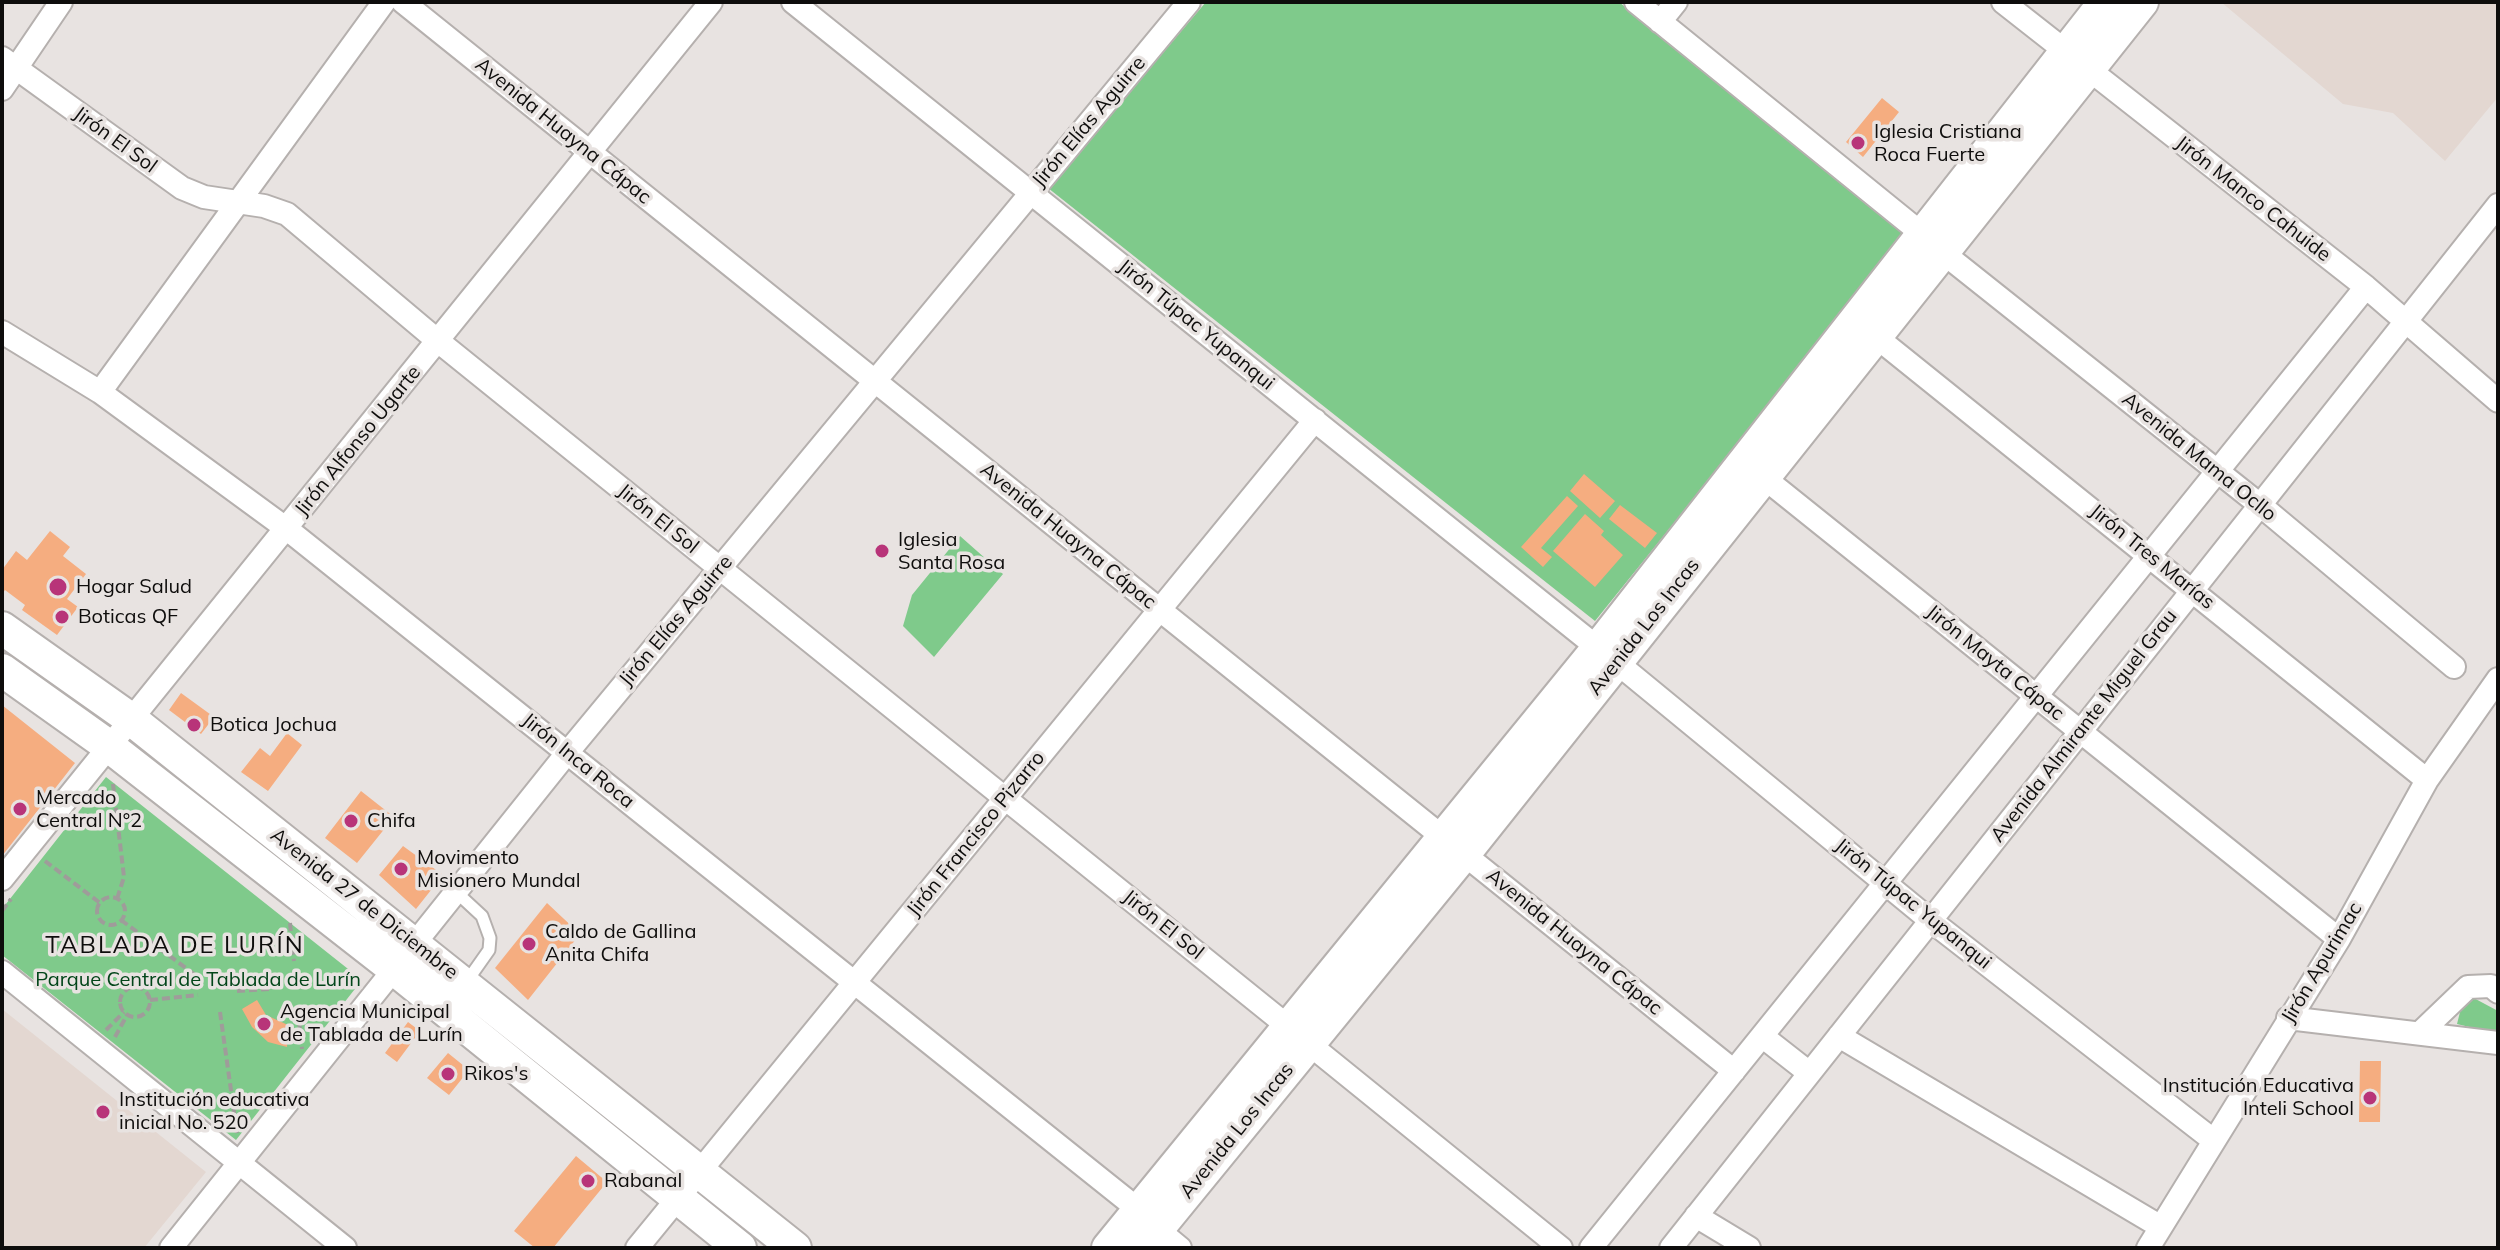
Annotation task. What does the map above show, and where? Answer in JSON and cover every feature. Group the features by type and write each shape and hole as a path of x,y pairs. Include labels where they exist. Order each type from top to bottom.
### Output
{"street":[{"path":"2,89 8,62 61,2"},
{"path":"100,392 384,2"},
{"name":"Avenida Huayna Cápac","path":"403,2 1734,1071"},
{"name":"Jirón Alfonso Ugarte","path":"2,879 108,762 132,720 711,2"},
{"name":"Jirón Túpac Yupanqui","path":"793,2 1607,655 1930,920 2213,1140"},
{"name":"Avenida Mama Ocllo","path":"1636,2 2260,505 2454,667"},
{"path":"1660,22 1676,2"},
{"name":"Jirón Manco Cahuide","path":"2003,2 2366,287 2498,401"},
{"name":"Avenida Los Incas","path":"2077,61 2105,2"},
{"name":"Avenida Los Incas","path":"1108,1248 1154,1234 1299,1036 1455,846 1931,242 2077,61 2142,2"},
{"name":"Jirón Elías Aguirre","path":"171,1248 239,1153 379,974 413,942 1185,4"},
{"name":"Jirón El Sol","path":"8,62 182,188 287,214 438,341 1561,1248"},
{"name":"Avenida Almirante Miguel Grau","path":"1671,1248 2498,205"},
{"name":"Avenida Los Incas","path":"1607,655 1763,477 1875,336 1931,242"},
{"path":"1591,1248 2366,287"},
{"name":"Jirón Inca Roca","path":"2,332 100,392 287,529 854,982 1154,1234"},
{"name":"Jirón Tres Marías","path":"1875,336 2427,780"},
{"name":"Jirón Francisco Pizarro","path":"637,1248 1315,420"},
{"name":"Jirón Mayta Cápac","path":"1763,477 2339,939"},
{"name":"Avenida 27 de Diciembre","path":"2,628 132,720 795,1248"},
{"name":"Avenida 27 de Diciembre","path":"2,670 108,762 379,974 678,1197 740,1248"},
{"name":"Jirón Apurimac","path":"2148,1248 2339,939 2427,780 2498,679"},
{"path":"2,972 239,1153 345,1248"},
{"path":"2420,1033 2468,987 2491,986 2498,992"},
{"path":"2288,1018 2498,1043"},
{"path":"1762,1036 1808,1072"},
{"path":"1839,1036 2161,1227"},
{"path":"1696,1216 1749,1248"}],"lane":[{"path":"455,891 482,916 490,938 489,950 465,984"}],"path":[{"path":"108,762 124,877 117,899"},
{"path":"112,783 124,792"},
{"path":"42,859 100,903"},
{"path":"106,899 117,899 124,909 121,920 115,925 103,923 98,916 100,903 106,899"},
{"path":"279,913 303,932"},
{"path":"121,920 202,980"},
{"path":"290,923 294,961"},
{"path":"352,971 379,974"},
{"path":"321,985 379,974"},
{"path":"356,992 379,974"},
{"path":"112,1042 126,1013 121,999 129,989 142,989 150,1000"},
{"path":"237,991 271,989"},
{"path":"150,1000 198,995"},
{"path":"126,1013 137,1017 145,1013 150,1000"},
{"path":"298,1011 303,1059 312,1048"},
{"path":"220,1012 239,1153"},
{"path":"102,1035 126,1013"},
{"path":"239,1153 248,1130"},
{"path":"227,1133 239,1153"}],"shaded area":[{"path":"2221,2 2498,2 2498,97 2445,161 2393,113 2343,104"},
{"path":"2,1009 206,1172 144,1248 2,1248"}],"green space":[{"path":"1206,2 1619,2 1907,234 1595,621 1048,188"},
{"path":"960,536 1003,574 934,657 903,626 912,595"},
{"name":"Parque Central de Tablada de Lurín","path":"106,777 362,980 236,1140 2,955 2,909"},
{"path":"2470,996 2498,1011 2498,1034 2457,1024 2463,1000"}],"building":[{"path":"1882,98 1899,112 1863,157 1846,142"},
{"path":"1584,474 1615,501 1600,518 1570,491"},
{"path":"1567,496 1578,506 1541,548 1552,557 1543,567 1521,547"},
{"path":"1620,505 1657,533 1645,548 1609,519"},
{"path":"1585,514 1604,531 1601,535 1623,555 1595,587 1553,551"},
{"path":"50,531 70,547 63,556 86,574 67,599 78,607 57,635 22,610 25,605 5,590 2,594 2,570 16,551 27,560"},
{"path":"181,693 214,717 201,734 169,710"},
{"name":"Mercado Central N°2","path":"2,705 75,763 2,856"},
{"path":"287,733 302,745 268,791 241,772 260,748 270,756"},
{"path":"361,791 394,817 357,863 325,838"},
{"path":"403,846 443,875 416,909 379,875"},
{"path":"547,903 580,934 528,1000 495,968"},
{"path":"257,1000 266,1015 288,1025 287,1047 268,1042 252,1027 242,1009"},
{"path":"408,1022 420,1031 397,1062 385,1053"},
{"name":"Rikos's","path":"448,1053 469,1070 449,1095 427,1078"},
{"name":"Institución Educativa Inteli School","path":"2360,1061 2381,1061 2380,1122 2359,1122"},
{"path":"576,1156 607,1182 553,1248 535,1248 514,1231"}],"place":[{"name":"Iglesia Cristiana Roca Fuerte","path":"1858,143"},
{"name":"Iglesia Santa Rosa","path":"882,551"},
{"name":"Hogar Salud","path":"58,587"},
{"name":"Boticas QF","path":"62,617"},
{"name":"Botica Jochua","path":"194,725"},
{"name":"Mercado Central N°2","path":"20,809"},
{"name":"Chifa","path":"351,821"},
{"name":"Movimento Misionero Mundal","path":"401,869"},
{"name":"Caldo de Gallina Anita Chifa","path":"529,944"},
{"name":"Agencia Municipal de Tablada de Lurín","path":"264,1024"},
{"name":"Rikos's","path":"448,1074"},
{"name":"Institución Educativa Inteli School","path":"2370,1098"},
{"name":"Institución educativa inicial No. 520","path":"103,1112"},
{"name":"Rabanal","path":"588,1181"}],"district":[{"name":"TABLADA DE LURÍN","path":"175,946"}]}
